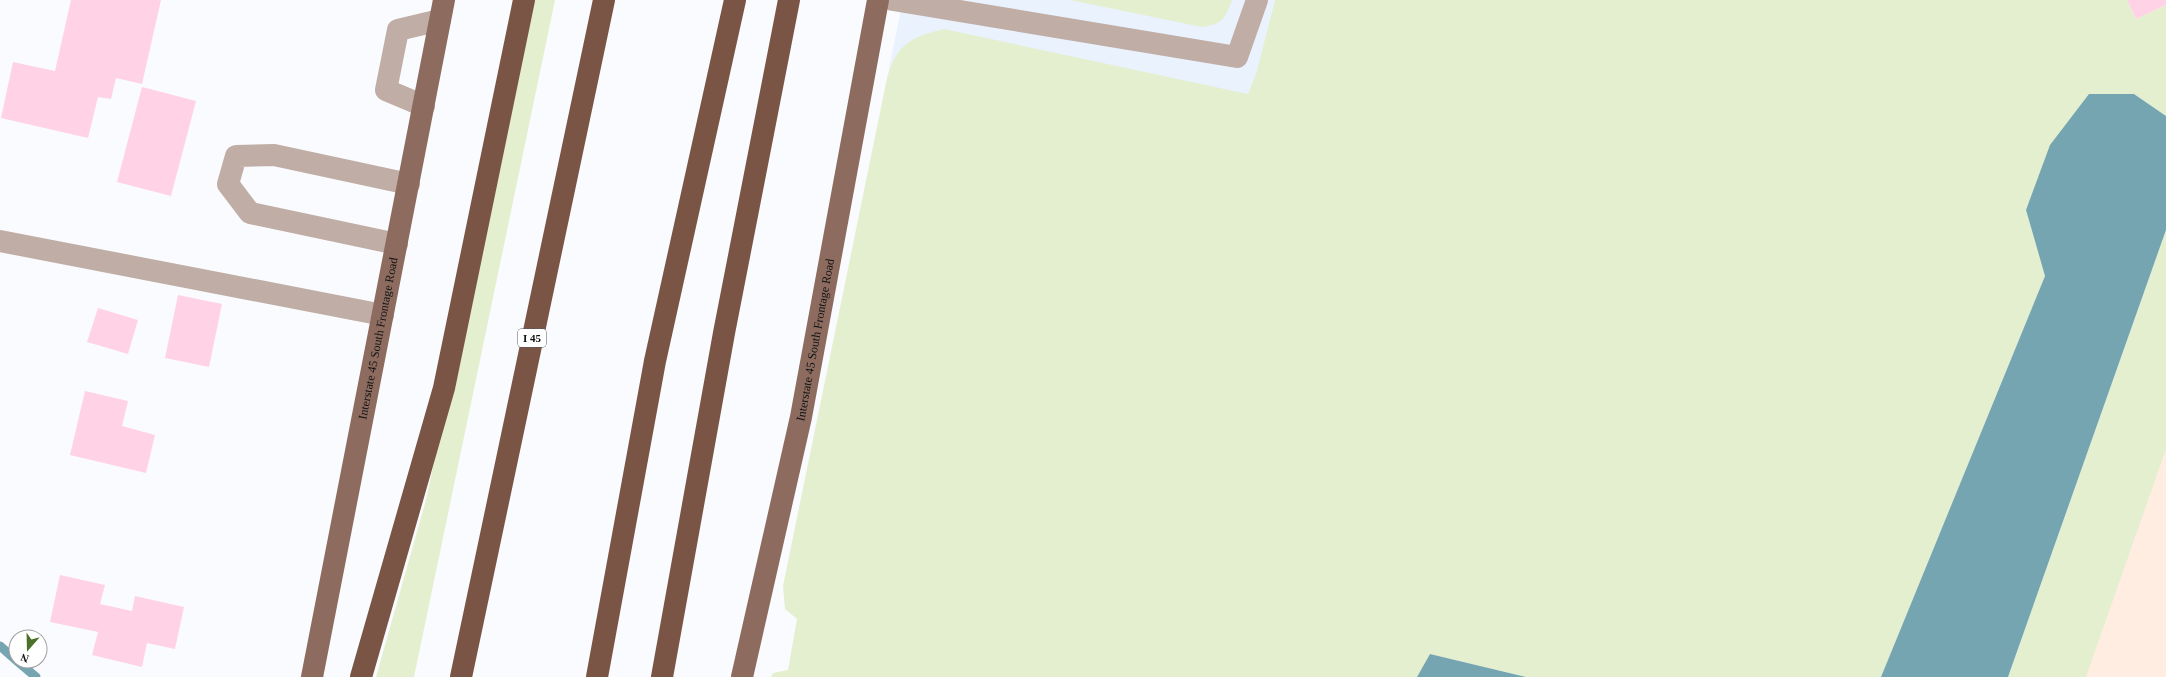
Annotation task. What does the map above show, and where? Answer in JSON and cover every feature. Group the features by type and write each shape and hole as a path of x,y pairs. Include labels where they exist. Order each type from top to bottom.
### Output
{"highway":[{"path":"361,677 444,388 524,0"},
{"name":"I 45","path":"461,677 604,0"},
{"path":"597,677 655,361 735,0"},
{"path":"662,677 724,333 789,0"}],"main road":[{"name":"Interstate 45 South Frontage Road","path":"742,677 801,417 878,0"},
{"name":"Interstate 45 South Frontage Road","path":"312,677 442,10"}],"lane":[{"path":"893,0 1237,57 1257,0"},
{"path":"424,106 386,90 398,30 442,10"},
{"path":"396,244 250,213 228,184 236,156 274,155 409,184"},
{"path":"0,242 383,315"}],"shaded area":[{"path":"903,0 1345,0 1284,182 885,88"},
{"path":"2166,309 2166,677 2035,677"}],"green space":[{"path":"532,0 555,0 414,677 376,677 426,500"},
{"path":"1070,0 1232,0 1222,20 1215,24 1202,27"},
{"path":"1275,0 2127,0 2136,19 2166,5 2166,116 2134,94 2026,210 2045,276 1881,677 1526,677 1430,654 1417,677 771,677 773,673 788,670 797,619 785,609 783,586 885,88 892,64 897,55 910,41 944,29 1248,94 1257,71"},
{"path":"2166,230 2166,449 2086,677 2008,677"}],"water":[{"path":"2089,94 2134,94 2166,116 2166,230 2008,677 1881,677 2045,276 2026,210 2050,145"},
{"path":"1430,654 1526,677 1417,677"}],"building":[{"path":"71,0 161,0 142,84 116,78 111,99 98,97 88,138 1,118 13,62 55,71"},
{"path":"2127,0 2166,0 2166,5 2136,19"},
{"path":"142,87 196,101 171,196 117,182"},
{"path":"178,295 222,304 209,367 165,358"},
{"path":"98,308 138,320 128,354 87,342"},
{"path":"85,391 128,401 122,426 155,435 146,473 70,455"},
{"path":"60,575 105,585 100,604 132,611 135,596 184,607 175,649 147,643 142,667 92,655 98,632 50,622"}],"waterway":[{"path":"0,646 8,653"},
{"path":"26,669 36,677"}]}
